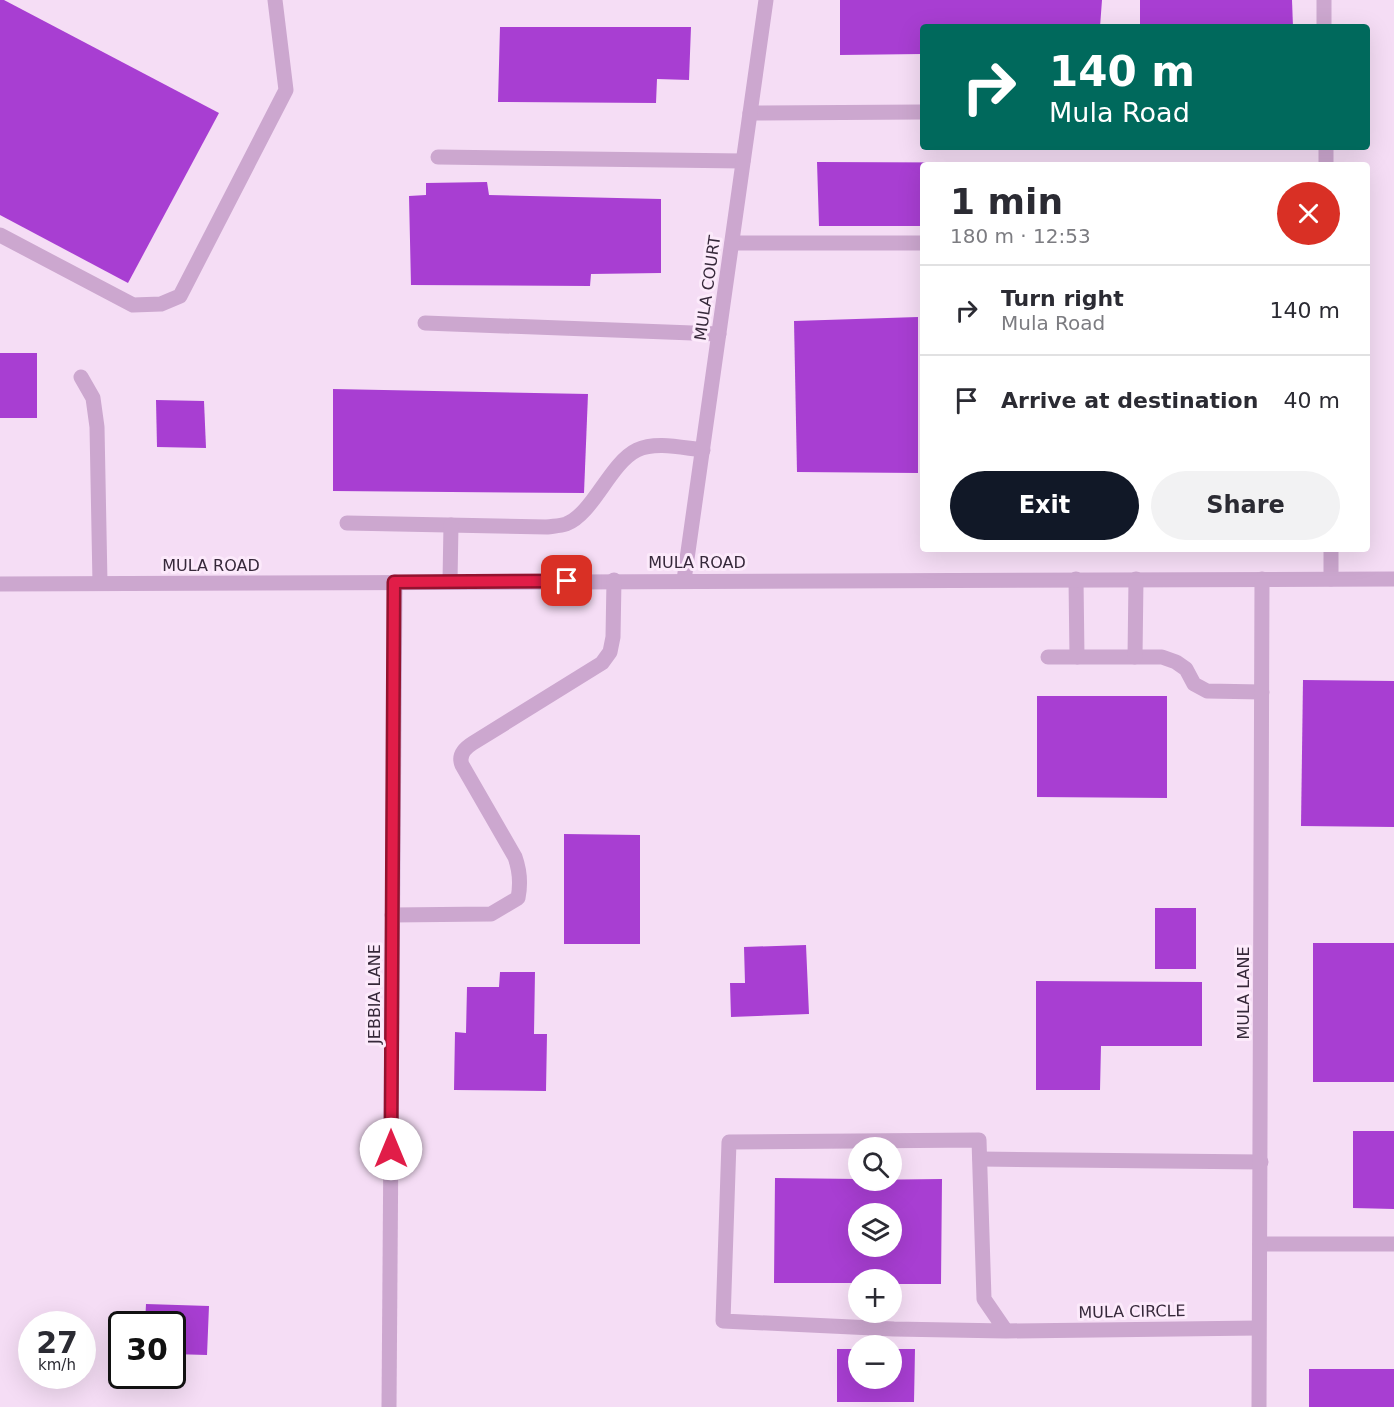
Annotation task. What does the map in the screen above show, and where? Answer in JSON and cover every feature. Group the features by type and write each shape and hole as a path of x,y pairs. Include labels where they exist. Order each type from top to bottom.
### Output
{"street":[{"path":"0,235 133,305 161,304 180,296 286,90 275,0"},
{"name":"MULA COURT","path":"684,580 766,0"},
{"path":"1324,0 1324,24"},
{"path":"750,113 920,112"},
{"path":"438,157 743,161"},
{"path":"732,243 920,243"},
{"path":"425,323 719,334"},
{"path":"81,377 93,398 97,427 100,583"},
{"path":"347,523 547,527 566,524 594,498 624,459 638,449 654,446 703,450"},
{"path":"450,581 451,525"},
{"path":"1331,552 1331,579"},
{"path":"1076,579 1077,657"},
{"path":"1134,657 1136,579"},
{"name":"MULA LANE","path":"1259,1407 1262,579"},
{"name":"MULA ROAD","path":"0,584 1394,579"},
{"path":"392,915 491,914 518,898 521,885 517,863 460,760 463,751 473,743 602,663 610,652 613,637 614,580"},
{"name":"JEBBIA LANE","path":"389,1407 394,582"},
{"path":"1048,657 1162,657 1186,669 1194,684 1207,691 1262,692"},
{"name":"MULA CIRCLE","path":"980,1159 979,1140 729,1142 723,1321 894,1329 1258,1328"},
{"path":"1006,1330 984,1299 980,1159 1261,1162"},
{"path":"1260,1244 1394,1244"}],"building":[{"path":"0,0 4,0 219,113 128,283 0,215"},
{"path":"840,0 1102,0 1100,24 920,24 920,54 840,55"},
{"path":"1140,0 1292,0 1293,24 1140,24"},
{"path":"500,27 691,27 689,80 657,79 656,103 498,102"},
{"path":"817,162 920,162 920,226 819,226"},
{"path":"487,182 489,195 661,199 661,273 591,274 590,286 411,285 409,196 426,195 426,183"},
{"path":"918,317 918,473 797,472 794,321"},
{"path":"0,353 37,353 37,418 0,418"},
{"path":"333,389 588,394 584,493 333,491"},
{"path":"156,400 204,401 206,448 157,447"},
{"path":"1303,680 1394,681 1394,827 1301,826"},
{"path":"1037,696 1167,696 1167,798 1037,797"},
{"path":"564,834 640,835 640,944 564,944"},
{"path":"1155,908 1196,908 1196,969 1155,969"},
{"path":"1313,943 1394,943 1394,1082 1313,1082"},
{"path":"806,945 809,1014 731,1017 730,983 745,983 744,947"},
{"path":"500,972 535,972 534,1034 547,1034 546,1091 454,1090 455,1032 466,1033 467,987 499,987"},
{"path":"1036,981 1202,982 1202,1046 1101,1046 1100,1090 1036,1090"},
{"path":"1353,1131 1394,1131 1394,1209 1353,1208"},
{"path":"775,1178 848,1179 848,1191 902,1191 902,1179 942,1179 941,1284 902,1284 902,1269 848,1269 848,1283 774,1283"},
{"path":"146,1304 209,1306 207,1355 186,1354 186,1311 146,1311"},
{"path":"837,1349 848,1349 848,1389 902,1389 902,1349 915,1349 914,1402 837,1402"},
{"path":"1309,1369 1394,1369 1394,1407 1309,1407"}],"route":[{"path":"391,1149 394,582 567,581"}]}
